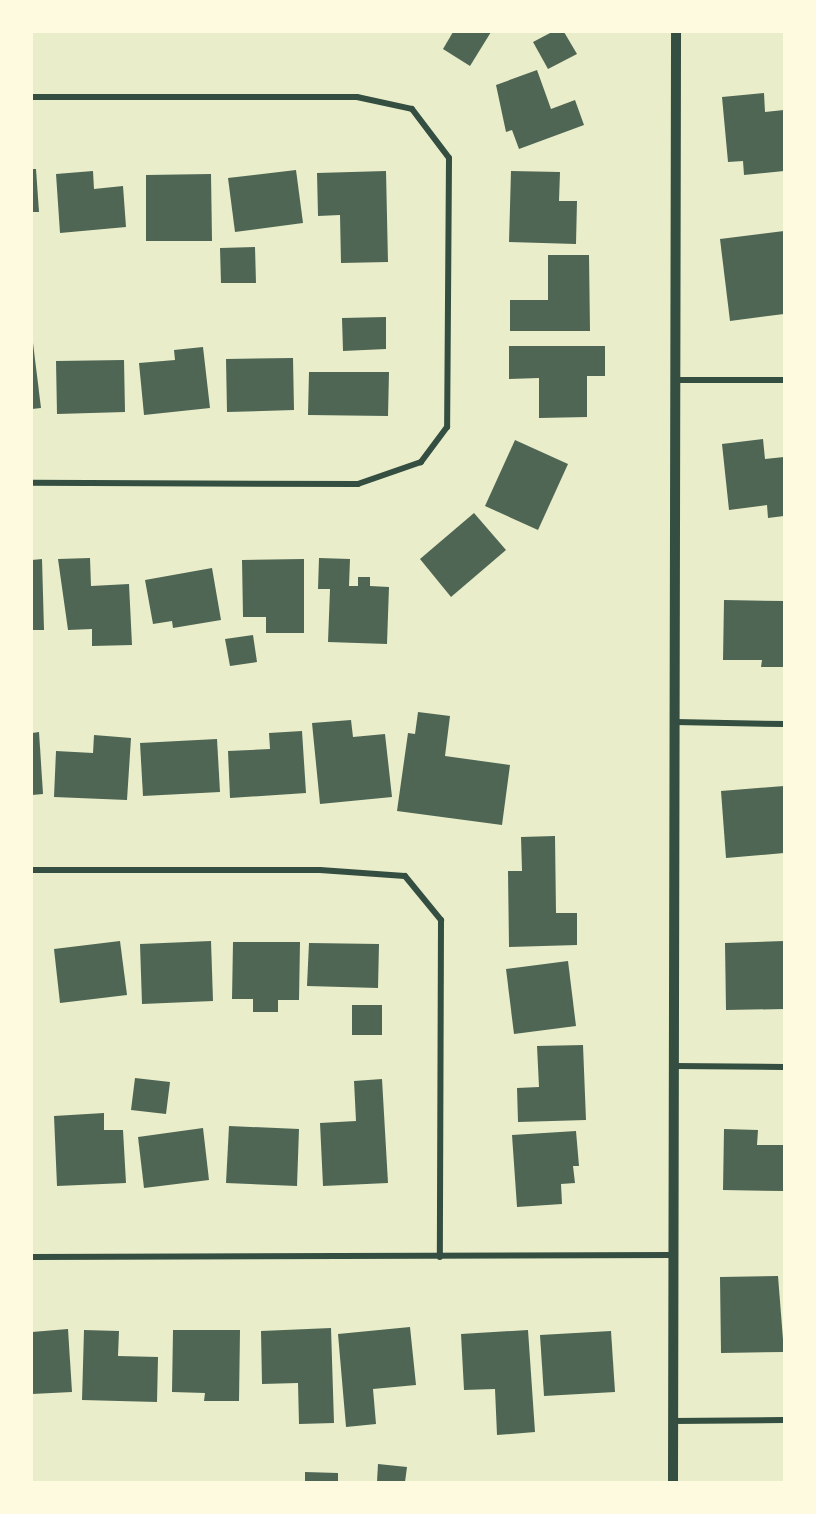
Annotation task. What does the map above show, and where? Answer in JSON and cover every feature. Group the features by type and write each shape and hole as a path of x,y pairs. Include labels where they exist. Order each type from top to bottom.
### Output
{"street":[{"path":"673,1482 676,32"},
{"path":"32,97 357,97 412,110 449,158 447,427 421,462 358,484 32,483"},
{"path":"675,380 784,380"},
{"path":"675,722 784,724"},
{"path":"32,870 232,870 405,876 441,920 440,1257"},
{"path":"674,1066 784,1067"},
{"path":"32,1257 673,1256"},
{"path":"673,1421 784,1420"}],"building":[{"path":"453,32 491,32 470,66 443,49"},
{"path":"552,32 564,32 577,54 548,69 533,42"},
{"path":"537,70 551,109 575,100 584,125 519,149 512,130 506,132 496,85"},
{"path":"764,93 765,112 784,110 784,171 744,175 743,161 728,162 722,97"},
{"path":"32,169 36,169 39,212 32,212"},
{"path":"296,170 303,223 235,232 228,178"},
{"path":"93,171 94,189 123,186 126,227 60,233 56,174"},
{"path":"386,171 388,262 341,263 340,215 318,216 317,173"},
{"path":"511,171 560,172 559,201 577,201 576,244 509,242"},
{"path":"211,174 212,241 146,241 146,175"},
{"path":"784,231 784,314 730,321 720,239"},
{"path":"255,247 256,283 221,283 220,248"},
{"path":"548,255 589,255 590,331 510,331 510,300 548,300"},
{"path":"386,317 386,349 343,351 342,318"},
{"path":"32,335 41,408 32,409"},
{"path":"509,346 605,346 605,376 587,376 587,417 539,418 539,378 509,379"},
{"path":"203,347 210,408 144,415 139,363 175,360 174,350"},
{"path":"293,358 294,410 227,412 226,359"},
{"path":"124,360 125,412 57,414 56,361"},
{"path":"309,372 389,372 388,416 308,415"},
{"path":"763,439 765,459 784,457 784,516 768,518 767,505 729,510 722,444"},
{"path":"515,440 568,464 538,530 485,506"},
{"path":"474,513 506,550 451,597 420,559"},
{"path":"90,558 91,586 129,584 132,645 92,646 92,629 68,630 58,559"},
{"path":"319,558 350,559 349,586 358,586 358,577 370,577 370,586 389,587 387,644 328,642 330,589 318,589"},
{"path":"42,559 44,630 32,630 32,560"},
{"path":"304,559 304,633 266,633 266,617 243,617 242,560"},
{"path":"212,568 221,620 173,628 172,621 153,624 145,580"},
{"path":"724,600 784,601 784,667 761,667 762,660 723,660"},
{"path":"253,635 257,662 230,666 225,639"},
{"path":"418,712 450,716 445,756 510,765 502,825 397,811 408,733 415,734"},
{"path":"351,720 353,737 385,734 392,797 320,804 312,723"},
{"path":"302,731 306,793 230,798 228,751 270,749 269,733"},
{"path":"39,732 43,794 32,795 32,733"},
{"path":"94,735 131,738 127,800 54,797 56,751 93,753"},
{"path":"217,739 220,792 143,796 140,743"},
{"path":"784,786 784,853 726,858 721,791"},
{"path":"555,836 556,913 577,913 577,945 509,947 508,871 522,871 521,837"},
{"path":"120,941 127,995 60,1003 54,949"},
{"path":"211,941 213,1001 142,1004 140,944"},
{"path":"784,941 784,1009 726,1010 725,943"},
{"path":"233,942 300,942 299,1000 278,1000 278,1012 253,1012 253,999 232,999"},
{"path":"309,943 379,944 378,988 307,986"},
{"path":"568,961 576,1026 514,1034 506,969"},
{"path":"352,1005 382,1005 382,1035 352,1035"},
{"path":"583,1045 586,1120 518,1122 517,1088 539,1087 537,1046"},
{"path":"135,1078 170,1082 166,1114 131,1110"},
{"path":"382,1079 388,1183 323,1186 320,1123 356,1121 354,1081"},
{"path":"104,1113 104,1130 123,1130 126,1183 57,1186 54,1116"},
{"path":"229,1126 299,1129 297,1186 226,1183"},
{"path":"203,1128 209,1180 144,1188 138,1137"},
{"path":"724,1129 758,1130 757,1145 784,1145 784,1191 723,1190"},
{"path":"576,1131 579,1166 573,1166 575,1183 561,1184 562,1204 517,1207 512,1135"},
{"path":"778,1276 784,1352 721,1353 720,1277"},
{"path":"410,1327 416,1385 373,1389 376,1424 346,1427 338,1334"},
{"path":"331,1328 334,1423 299,1424 298,1383 262,1384 261,1331"},
{"path":"68,1329 72,1392 32,1394 32,1332"},
{"path":"84,1330 119,1331 118,1356 158,1357 157,1402 82,1400"},
{"path":"173,1330 240,1330 239,1401 204,1401 205,1393 172,1392"},
{"path":"528,1330 535,1432 497,1435 495,1389 464,1390 461,1334"},
{"path":"611,1331 615,1392 544,1396 540,1335"},
{"path":"378,1464 407,1467 405,1482 377,1482"},
{"path":"305,1472 338,1473 338,1482 305,1482"}]}
